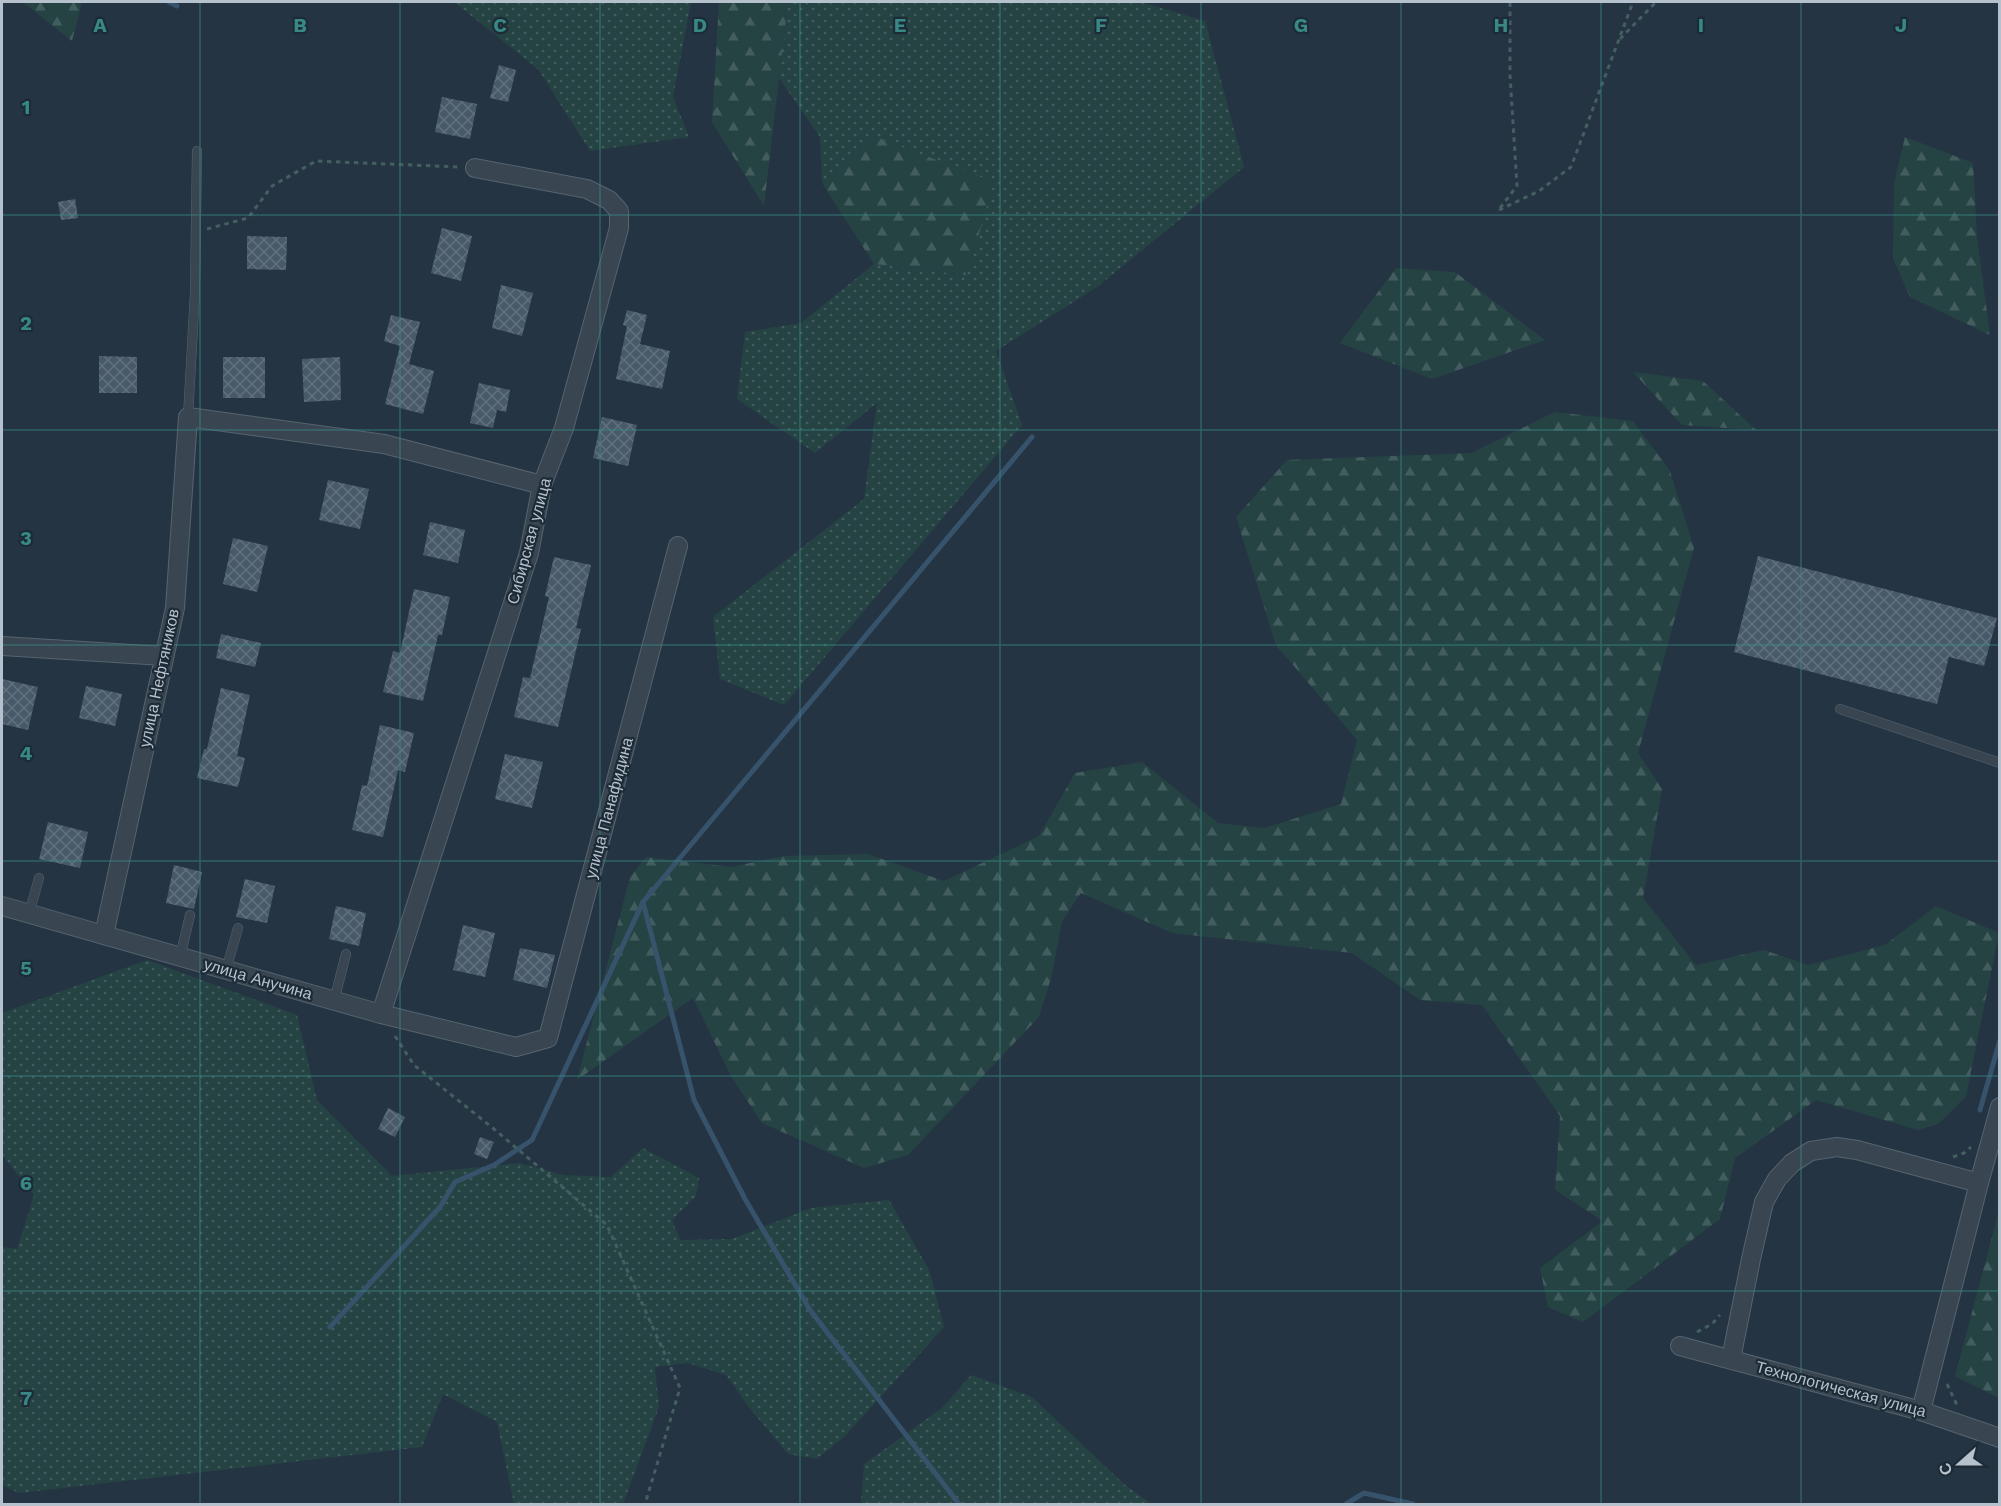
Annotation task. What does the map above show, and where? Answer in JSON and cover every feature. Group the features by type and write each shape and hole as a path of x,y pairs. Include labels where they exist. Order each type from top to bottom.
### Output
{"street":[{"name":"Сибирская улица","path":"381,1014 529,553 542,485 564,428 619,228 619,211 609,200 587,189 476,168"},
{"path":"188,417 384,444 542,485"},
{"name":"улица Нефтяников","path":"104,935 175,608 188,417"},
{"name":"улица Панафидина","path":"516,1047 548,1038 678,546"},
{"path":"2,646 164,656"},
{"name":"улица Анучина","path":"2,906 381,1014 516,1047"},
{"path":"1922,1411 2000,1107"},
{"path":"1731,1359 1750,1259 1764,1202 1777,1179 1792,1163 1811,1151 1837,1147 1857,1150 1979,1183"},
{"name":"Технологическая улица","path":"1680,1346 1922,1411 2000,1438"}],"lane":[{"path":"188,417 195,291 197,151"},
{"path":"1840,709 2000,763"},
{"path":"29,914 39,878"},
{"path":"180,957 190,915"},
{"path":"226,970 238,928"},
{"path":"334,1001 346,954"}],"path":[{"path":"1510,2 1510,75 1517,186 1499,210 1539,191 1571,167 1633,2"},
{"path":"1618,41 1656,2"},
{"path":"196,232 248,218 272,186 316,161 476,168"},
{"path":"381,1014 414,1065 607,1225 680,1388 645,1504"},
{"path":"1945,1158 1959,1155 1975,1143"},
{"path":"1696,1333 1712,1324 1722,1312"},
{"path":"1946,1379 1952,1397 1961,1408"}],"green space":[{"path":"23,2 82,2 72,41"},
{"path":"454,2 691,2 673,97 689,137 590,151 538,69"},
{"path":"719,2 788,2 764,206 712,122"},
{"path":"788,2 1141,2 1205,21 1244,167 1097,287 996,351 1022,425 784,705 720,679 713,617 864,499 877,403 815,453 737,399 745,332 801,323 874,264 967,275 871,135 822,183 820,137 779,78"},
{"path":"871,135 994,182 967,275 874,264 822,183"},
{"path":"1905,137 1973,163 1977,237 1990,335 1910,297 1893,258 1894,184"},
{"path":"1396,268 1455,272 1545,340 1432,379 1340,343"},
{"path":"1633,372 1703,381 1756,430 1682,425"},
{"path":"1555,412 1633,421 1670,471 1694,548 1638,753 1662,789 1643,898 1696,965 1764,950 1808,965 1885,945 1936,906 1999,933 1966,1096 1938,1124 1918,1130 1816,1100 1735,1158 1720,1219 1583,1322 1548,1307 1540,1268 1603,1221 1555,1190 1560,1116 1482,1005 1420,1000 1352,953 1172,933 1081,893 1062,921 1052,975 1039,1017 908,1155 864,1168 762,1123 731,1076 693,998 577,1080 630,877 646,857 731,867 784,856 868,854 944,881 1039,836 1075,773 1142,762 1218,823 1264,828 1341,804 1357,740 1276,645 1236,517 1287,460 1471,453"},
{"path":"147,960 297,1015 317,1100 392,1176 519,1163 563,1175 611,1177 643,1148 699,1178 696,1196 672,1220 680,1240 732,1239 811,1208 889,1200 929,1270 944,1327 844,1437 817,1459 788,1454 748,1406 726,1375 688,1363 655,1367 659,1407 623,1504 514,1504 497,1422 443,1394 422,1447 19,1493 2,1485 2,1247 17,1249 34,1195 2,1155 2,1013"},
{"path":"1999,1211 1999,1398 1955,1376"},
{"path":"971,1375 1032,1397 1125,1485 1152,1504 861,1504 864,1464 942,1408"}],"building":[{"path":"499,65 516,70 508,102 490,98"},
{"path":"442,97 477,104 470,139 435,132"},
{"path":"75,199 78,218 61,220 58,202"},
{"path":"442,228 472,236 461,281 431,273"},
{"path":"247,236 287,237 286,270 247,269"},
{"path":"501,285 533,293 522,336 492,328"},
{"path":"627,310 647,315 640,344 670,351 662,389 616,379 627,326 623,325"},
{"path":"391,315 420,322 409,364 434,371 423,414 385,404 400,346 384,341"},
{"path":"99,356 137,357 137,393 99,393"},
{"path":"223,357 265,357 265,398 223,398"},
{"path":"340,357 341,400 304,402 302,359"},
{"path":"479,383 510,390 506,412 497,410 493,428 470,423"},
{"path":"602,417 637,425 628,466 593,458"},
{"path":"328,480 369,489 360,529 319,520"},
{"path":"430,522 465,530 458,563 423,555"},
{"path":"233,538 268,546 257,592 223,584"},
{"path":"1758,556 1997,618 1984,666 1949,657 1937,704 1734,652"},
{"path":"554,557 591,565 576,628 581,629 558,727 514,717 523,677 530,678 549,597 545,596"},
{"path":"414,589 450,597 442,635 438,635 423,701 383,692 393,651 400,653"},
{"path":"221,634 261,643 255,667 216,658"},
{"path":"2,679 38,687 28,730 2,724"},
{"path":"86,686 122,694 115,726 79,718"},
{"path":"221,688 250,695 237,756 245,758 238,787 197,778 204,749 207,749"},
{"path":"380,725 414,733 405,772 398,770 383,837 352,830 362,785 367,786"},
{"path":"505,754 543,762 532,808 495,799"},
{"path":"48,822 88,832 80,868 39,859"},
{"path":"174,865 202,872 194,909 166,903"},
{"path":"245,879 275,886 267,923 236,917"},
{"path":"336,906 366,913 359,946 329,939"},
{"path":"463,925 495,933 485,977 453,970"},
{"path":"520,948 555,955 547,988 513,980"},
{"path":"388,1108 405,1117 395,1137 378,1129"},
{"path":"480,1137 494,1142 487,1159 474,1154"}],"waterway":[{"path":"169,2 177,6"},
{"path":"330,1327 440,1207 455,1182 494,1165 532,1140 643,902 1032,437"},
{"path":"643,902 694,1100 745,1199 810,1310 959,1504"},
{"path":"1980,1110 2000,1040"},
{"path":"1346,1504 1364,1493 1413,1504"}]}
